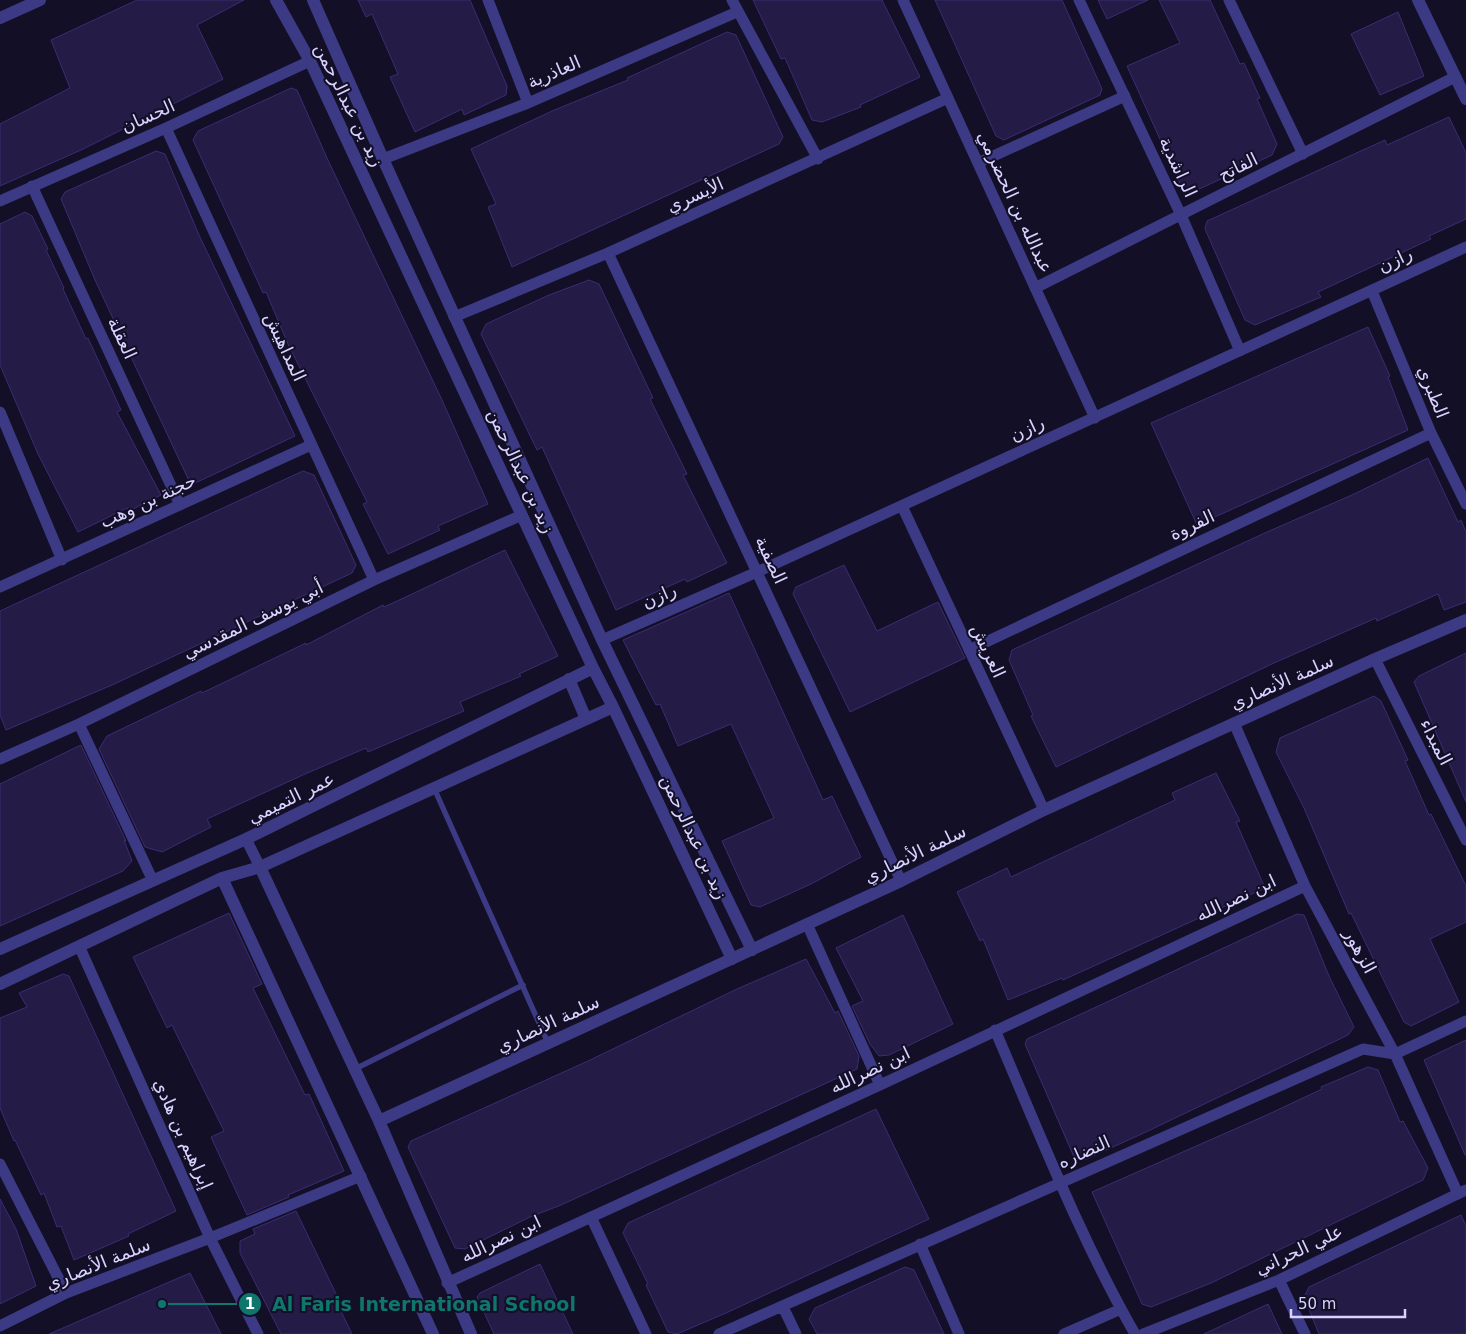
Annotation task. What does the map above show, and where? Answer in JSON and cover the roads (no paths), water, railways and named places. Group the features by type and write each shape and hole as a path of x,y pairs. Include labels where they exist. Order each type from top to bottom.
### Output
{"street":[{"path":"0,18 40,0"},
{"name":"زيد بن عبدالرحمن","path":"276,0 310,61 592,668 613,707 732,959"},
{"name":"زيد بن عبدالرحمن","path":"313,0 454,317 602,640 752,950"},
{"path":"488,0 528,103"},
{"path":"732,0 818,158"},
{"name":"عبدالله بن الحضرمي","path":"903,0 1095,418"},
{"name":"الراشدية","path":"1079,0 1181,215 1240,351"},
{"path":"1229,0 1303,154"},
{"path":"1418,0 1466,99"},
{"name":"العاذرية","path":"383,159 528,103 737,12"},
{"name":"الحسان","path":"0,201 166,128 310,61"},
{"name":"الفاتح","path":"1035,288 1456,77"},
{"path":"978,163 1125,96"},
{"name":"الأيسري","path":"454,317 608,253 948,98"},
{"name":"المداهيش","path":"166,128 374,580"},
{"name":"العقلة","path":"32,186 180,505"},
{"name":"رازن","path":"602,640 757,572 1466,247"},
{"name":"الصفية","path":"608,253 901,881"},
{"name":"الطبري","path":"1372,291 1431,433 1466,504"},
{"path":"0,412 3,428 62,560"},
{"name":"الفروة","path":"968,650 1431,433"},
{"name":"حجنة بن وهب","path":"0,587 311,445"},
{"name":"العريش","path":"902,506 1044,810"},
{"name":"أبي يوسف المقدسي","path":"0,759 79,724 374,580 522,515"},
{"name":"سلمة الأنصاري","path":"379,1121 901,881 1044,810 1375,659 1466,620"},
{"name":"المبداء","path":"1375,659 1466,840"},
{"name":"عمر التميمي","path":"0,949 246,839 592,668"},
{"path":"570,680 586,719"},
{"path":"0,984 80,948 222,878 260,867 613,707"},
{"name":"الزهور","path":"1234,723 1305,886 1395,1054 1462,1192"},
{"path":"79,724 153,881"},
{"path":"1454,817 1466,812"},
{"path":"246,839 355,1068 447,1283 471,1334"},
{"path":"222,878 433,1334"},
{"name":"ابن نصرالله","path":"447,1283 880,1086 995,1030 1305,886"},
{"path":"807,924 880,1086"},
{"name":"إبراهيم بن هادي","path":"80,948 210,1238 258,1334"},
{"path":"1395,1054 1466,1021"},
{"path":"995,1030 1060,1181 1121,1309 1135,1334"},
{"name":"النضاره","path":"719,1334 1060,1181 1363,1049 1395,1054"},
{"path":"0,1164 66,1293"},
{"name":"سلمة الأنصاري","path":"0,1326 66,1293 210,1238 361,1176"},
{"name":"علي الحراني","path":"1143,1334 1279,1280 1462,1192"},
{"path":"591,1217 646,1334"},
{"path":"920,1244 959,1334"},
{"path":"1279,1280 1305,1334"},
{"path":"783,1306 796,1334"},
{"path":"1064,1334 1121,1309"}],"lane":[{"path":"434,788 548,1043"},
{"path":"355,1068 523,985"}],"place":[{"name":"Al Faris International School","path":"162,1304"}]}
